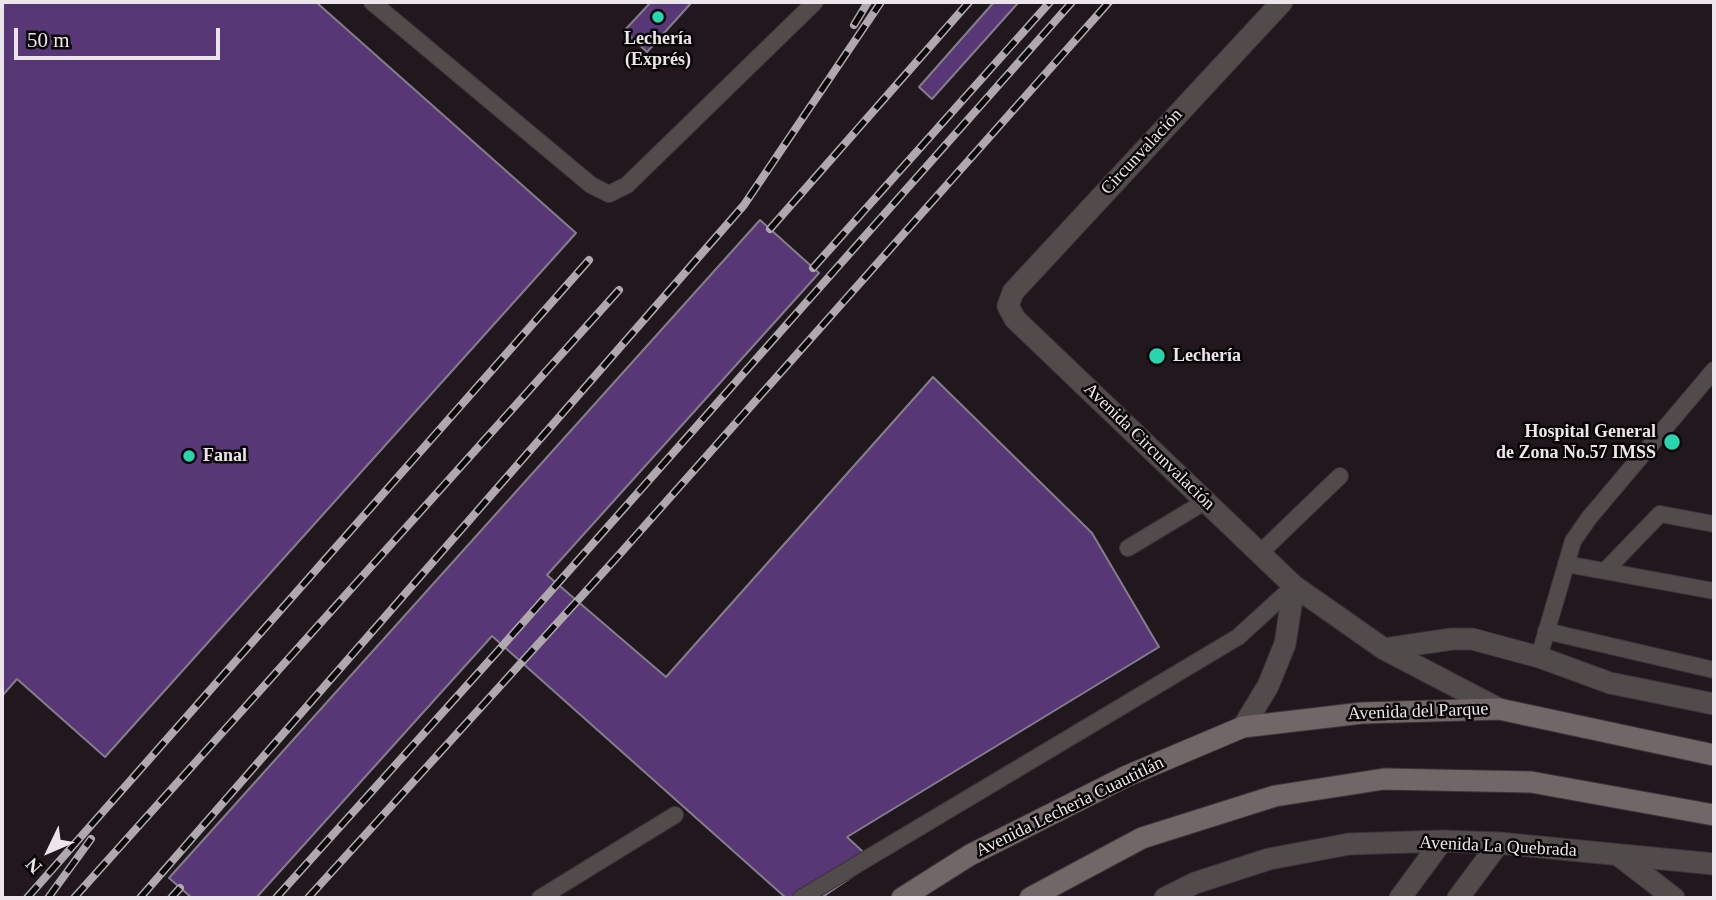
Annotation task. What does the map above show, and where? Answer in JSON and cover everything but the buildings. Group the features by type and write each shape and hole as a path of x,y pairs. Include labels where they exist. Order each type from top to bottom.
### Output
{"main road":[{"name":"Avenida del Parque","path":"1243,727 1362,713 1499,709 1714,755"},
{"name":"Avenida Lecheria Cuautitlán","path":"902,898 970,855 1127,776 1243,727"},
{"path":"1030,898 1142,838 1275,796 1384,779 1531,782 1714,815"}],"street":[{"name":"Circunvalación","path":"1009,306 1013,292 1282,2"},
{"name":"Avenida Circunvalación","path":"1009,306 1014,319 1294,586 1384,649 1499,709"},
{"path":"1243,727 1268,686 1284,644 1294,586"},
{"path":"1384,649 1452,639 1472,639 1539,657 1610,683 1714,704"},
{"path":"1400,898 1442,841"},
{"name":"Avenida La Quebrada","path":"1165,898 1195,883 1269,859 1349,844 1442,841 1499,843 1714,864"},
{"path":"1458,898 1499,843"},
{"path":"1618,856 1674,898"},
{"path":"1689,862 1714,881"}],"lane":[{"path":"372,2 590,185 609,194 627,185 815,2"},
{"path":"1539,657 1573,541 1589,518 1714,370"},
{"path":"1260,553 1340,477"},
{"path":"1128,548 1206,501"},
{"path":"1605,571 1660,514 1714,524"},
{"path":"1566,564 1714,591"},
{"path":"801,898 1237,637 1294,586"},
{"path":"1546,631 1714,670"},
{"path":"540,898 675,816"}],"railway":[{"path":"854,25 868,2"},
{"path":"140,898 744,205 881,2"},
{"path":"770,229 969,2"},
{"path":"813,268 1050,2"},
{"path":"276,898 1072,2"},
{"path":"308,898 618,556 1109,2"},
{"path":"27,898 589,260"},
{"path":"74,898 619,290"},
{"path":"48,898 91,839"},
{"path":"171,898 180,888"}],"place":[{"name":"Lechería (Exprés)","path":"658,17"},
{"name":"Lechería","path":"1157,356"},
{"name":"Hospital General de Zona No.57 IMSS","path":"1672,442"},
{"name":"Fanal","path":"189,456"}]}
